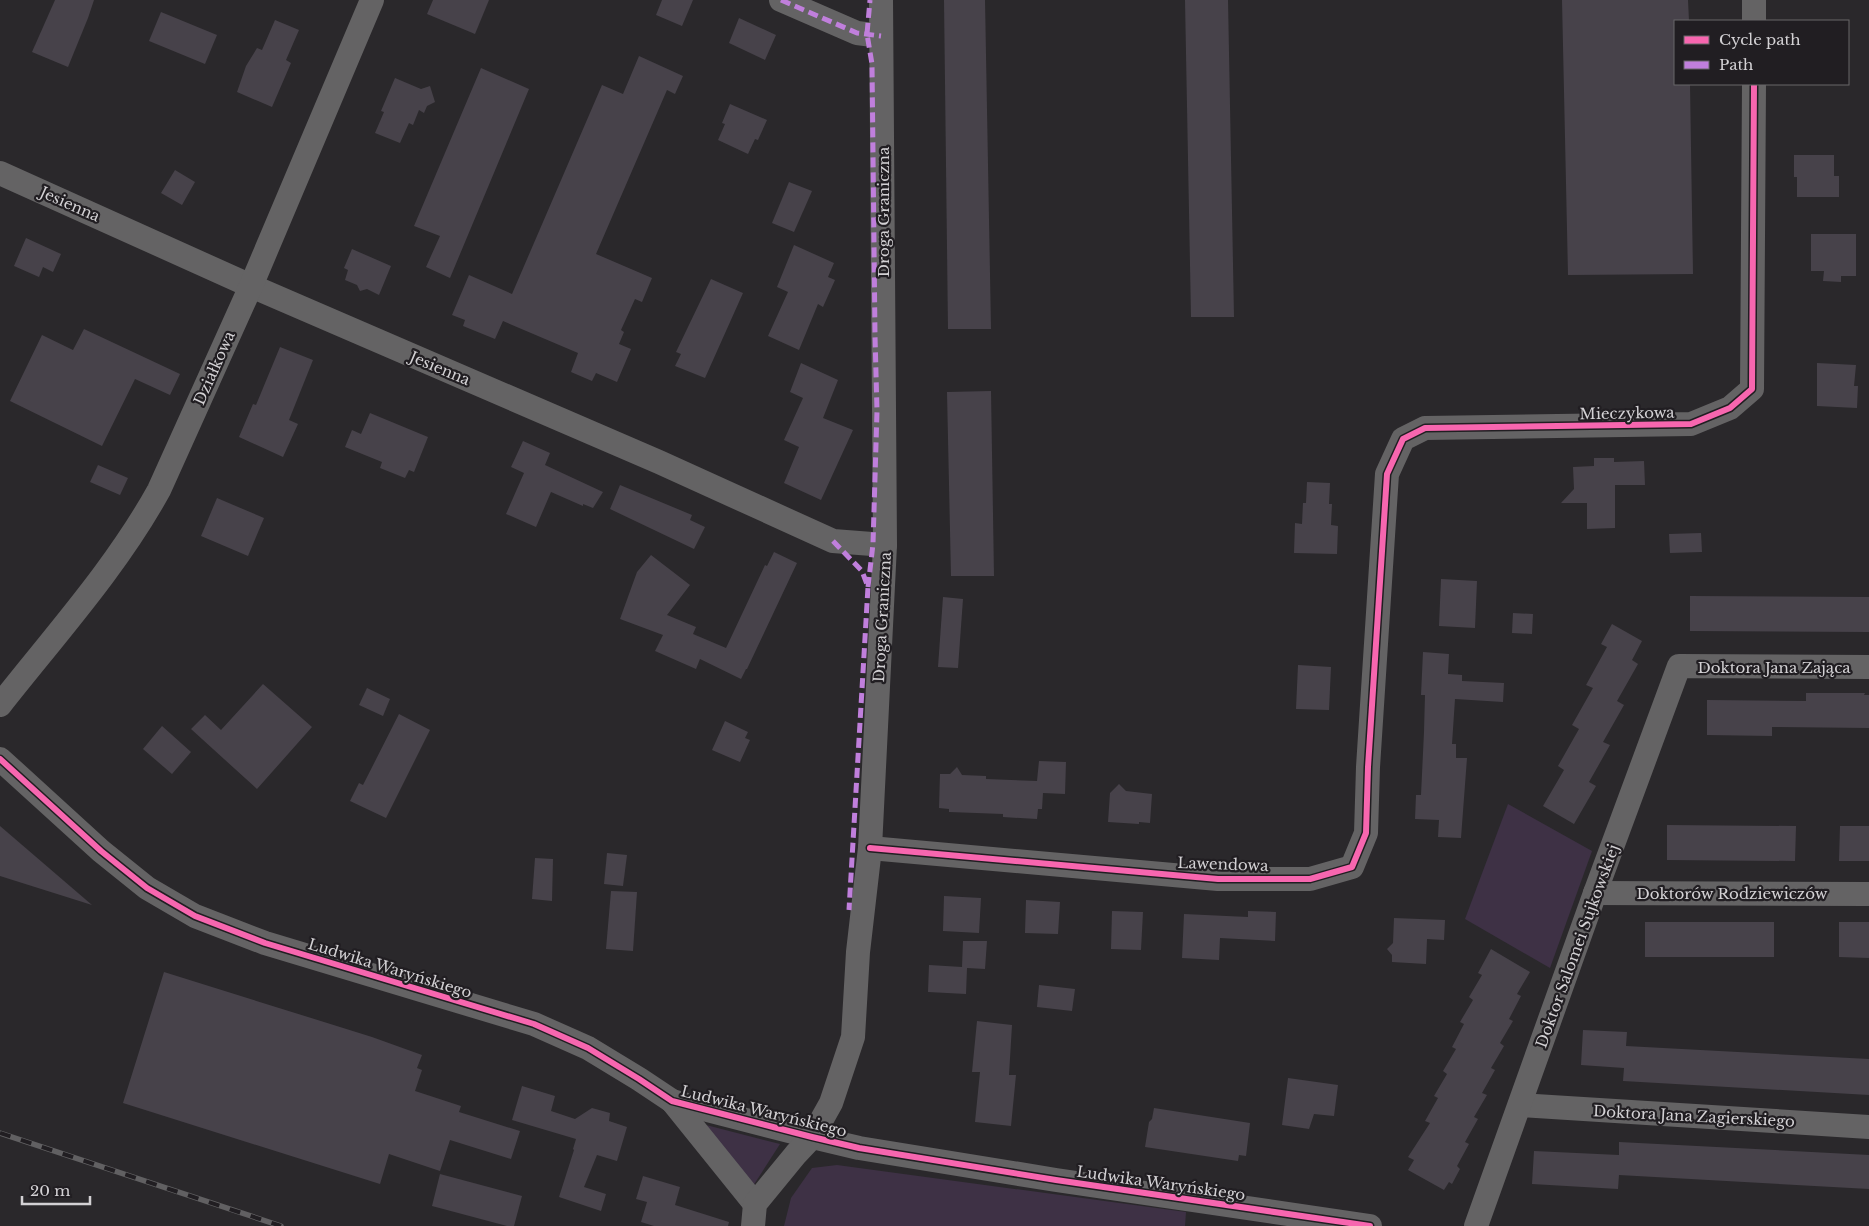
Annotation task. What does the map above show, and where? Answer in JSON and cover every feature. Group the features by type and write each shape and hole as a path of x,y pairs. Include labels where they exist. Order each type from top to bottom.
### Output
{"street":[{"name":"Działkowa","path":"0,705 121,554 159,490 250,286 372,0"},
{"path":"781,0 857,33 881,36"},
{"name":"Droga Graniczna","path":"672,1102 754,1215 796,1154 812,1138 831,1104 853,1036 858,952 870,848 885,546 881,0"},
{"path":"1754,0 1754,20"},
{"name":"Mieczykowa","path":"1376,648 1387,474 1402,439 1425,428 1691,424 1730,408 1752,389 1754,85"},
{"name":"Jesienna","path":"0,173 250,286 659,462 833,541 885,546"},
{"name":"Lawendowa","path":"870,848 1218,879 1310,879 1352,867 1366,833 1368,767 1376,648"},
{"name":"Doktora Jana Zająca","path":"1679,666 1869,666"},
{"name":"Doktor Salomei Sujkowskiej","path":"1476,1226 1595,893 1679,666"},
{"name":"Ludwika Waryńskiego","path":"0,760 101,851 147,888 195,916 265,943 534,1024 588,1048 639,1079 672,1102 812,1138 859,1148 1056,1180 1370,1226"},
{"name":"Doktorów Rodziewiczów","path":"1595,893 1869,894"},
{"name":"Doktora Jana Zagierskiego","path":"1520,1105 1869,1127"}],"shaded area":[{"path":"1508,804 1592,851 1550,968 1465,919"},
{"path":"706,1125 780,1144 753,1186"},
{"path":"837,1165 1186,1212 1185,1226 784,1226 791,1198 812,1168"}],"building":[{"path":"55,0 94,0 68,67 32,52"},
{"path":"433,0 489,0 475,34 427,14"},
{"path":"662,0 693,0 682,26 656,15"},
{"path":"944,0 985,0 991,329 948,329"},
{"path":"1185,0 1228,0 1234,317 1191,317"},
{"path":"1562,0 1688,0 1689,20 1674,20 1674,85 1690,85 1693,274 1568,275"},
{"path":"161,12 217,35 205,64 149,41"},
{"path":"739,18 776,35 765,60 729,43"},
{"path":"275,20 299,30 286,60 291,63 272,107 237,92 246,66 257,48 262,50"},
{"path":"639,56 683,76 675,94 667,90 596,254 652,278 642,302 635,299 621,330 624,332 619,344 631,349 617,382 596,373 592,381 571,372 578,353 503,321 495,339 463,326 465,320 452,315 469,275 512,294 602,85 623,94"},
{"path":"481,68 529,89 450,278 426,267 440,236 414,226"},
{"path":"395,78 421,89 430,86 435,102 427,106 424,113 419,110 413,125 409,123 400,143 375,133 384,112 381,111"},
{"path":"730,104 767,120 758,140 755,139 748,154 718,140 725,124 722,123"},
{"path":"1794,155 1834,155 1834,176 1839,176 1839,197 1797,197 1797,177 1794,177"},
{"path":"175,170 195,182 182,205 161,193"},
{"path":"789,182 812,191 794,232 772,223"},
{"path":"1811,234 1856,234 1856,276 1841,276 1841,282 1823,281 1824,271 1811,271"},
{"path":"26,238 61,254 53,272 43,267 39,277 14,266"},
{"path":"794,245 834,263 828,277 835,280 823,307 818,304 799,350 768,336 788,292 777,287"},
{"path":"352,249 391,266 379,295 367,289 360,291 357,285 345,280 348,270 344,268"},
{"path":"711,279 743,293 705,378 675,366 681,354 676,352"},
{"path":"84,329 180,374 170,395 135,379 102,446 10,401 42,335 73,350"},
{"path":"280,347 313,360 289,420 298,424 283,457 239,437 253,404 256,405"},
{"path":"801,363 838,380 823,418 853,430 821,500 784,483 799,447 784,440 803,398 790,392"},
{"path":"1817,363 1856,365 1854,386 1858,386 1857,408 1817,406"},
{"path":"991,391 994,576 951,576 947,392"},
{"path":"370,413 428,437 414,472 409,470 405,478 380,468 382,462 345,447 352,430 361,434"},
{"path":"523,441 550,453 545,465 603,492 593,508 583,504 583,506 551,492 536,527 506,514 524,473 511,467"},
{"path":"1594,458 1614,458 1614,462 1644,461 1645,485 1615,485 1615,528 1587,529 1587,503 1561,503 1574,489 1573,467 1594,466"},
{"path":"98,465 128,478 120,495 90,482"},
{"path":"1307,482 1330,483 1331,525 1338,526 1337,554 1294,553 1295,523 1302,524"},
{"path":"620,485 692,515 690,520 705,527 694,549 610,509"},
{"path":"217,498 264,518 248,556 201,536"},
{"path":"1701,533 1702,552 1670,553 1669,534"},
{"path":"774,552 797,563 741,679 700,659 696,669 655,651 663,635 620,619 637,572 651,555 690,585 667,615 696,627 693,634 726,648 765,565 767,566"},
{"path":"1441,579 1477,581 1475,628 1439,626"},
{"path":"1690,596 1869,597 1869,632 1690,631"},
{"path":"943,597 963,599 958,668 938,667"},
{"path":"1513,613 1533,614 1532,634 1512,633"},
{"path":"1612,624 1642,641 1632,660 1638,664 1617,701 1624,705 1603,742 1610,745 1589,782 1596,786 1574,824 1543,806 1564,770 1558,766 1579,729 1572,725 1593,688 1586,685 1607,647 1601,644"},
{"path":"1423,652 1449,654 1448,674 1462,675 1462,681 1504,683 1503,702 1455,699 1452,744 1456,744 1456,758 1467,758 1461,838 1438,837 1439,820 1415,819 1416,795 1421,795 1425,695 1421,695"},
{"path":"1298,665 1331,667 1329,710 1296,709"},
{"path":"263,684 312,727 257,789 191,729 205,715 221,730"},
{"path":"367,688 390,699 383,716 359,705"},
{"path":"1806,693 1865,693 1864,695 1869,695 1869,728 1772,727 1772,736 1707,735 1707,700 1806,701"},
{"path":"399,714 430,730 386,818 350,801 359,783 363,785"},
{"path":"725,721 748,732 745,738 750,740 740,762 712,750"},
{"path":"162,726 191,752 172,774 143,749"},
{"path":"1039,761 1066,762 1065,794 1043,793 1042,809 1038,809 1037,819 1003,817 1003,814 949,812 949,809 939,808 940,774 950,774 957,767 962,775 986,776 986,779 1037,781"},
{"path":"1119,784 1126,791 1152,794 1150,823 1108,822 1110,793"},
{"path":"1667,825 1796,826 1795,861 1667,860"},
{"path":"0,826 92,905 0,876"},
{"path":"1840,826 1869,826 1869,861 1839,861"},
{"path":"607,853 627,855 623,886 604,884"},
{"path":"535,858 553,859 552,901 532,899"},
{"path":"611,891 637,892 633,951 606,949"},
{"path":"944,896 981,898 979,933 943,931"},
{"path":"1026,900 1060,902 1058,934 1025,933"},
{"path":"1112,911 1143,912 1141,950 1111,949"},
{"path":"1248,911 1276,912 1275,941 1220,938 1219,960 1182,958 1184,914 1248,917"},
{"path":"1394,918 1445,920 1444,940 1427,939 1426,964 1392,962 1392,955 1387,949 1393,943"},
{"path":"1645,922 1774,922 1774,957 1645,957"},
{"path":"1839,922 1869,922 1869,958 1839,957"},
{"path":"963,941 987,941 985,969 967,968 966,994 928,992 929,965 962,967"},
{"path":"1491,949 1530,972 1517,994 1521,996 1509,1019 1513,1021 1500,1043 1504,1046 1491,1068 1495,1070 1482,1093 1487,1095 1474,1117 1478,1119 1465,1142 1469,1144 1457,1166 1460,1169 1452,1184 1449,1182 1444,1190 1408,1170 1414,1160 1408,1157 1430,1123 1425,1121 1438,1098 1434,1096 1447,1074 1443,1071 1456,1049 1452,1047 1464,1024 1460,1022 1473,1000 1469,997 1482,975 1478,973"},
{"path":"164,972 372,1037 422,1055 417,1068 422,1070 415,1091 461,1106 459,1112 520,1131 511,1159 450,1140 440,1171 389,1154 380,1184 123,1103"},
{"path":"1039,985 1075,989 1072,1011 1037,1007"},
{"path":"977,1021 1012,1025 1009,1075 1016,1075 1011,1126 975,1122 980,1072 972,1072"},
{"path":"1583,1030 1627,1032 1626,1046 1869,1059 1869,1095 1623,1081 1624,1068 1581,1065"},
{"path":"1288,1078 1338,1085 1334,1116 1314,1114 1309,1129 1282,1125"},
{"path":"522,1086 555,1096 551,1111 575,1119 592,1108 610,1113 609,1121 627,1127 617,1161 597,1155 584,1187 606,1194 601,1211 559,1197 576,1139 512,1120"},
{"path":"1154,1108 1250,1123 1246,1156 1239,1155 1238,1161 1145,1147 1149,1122 1152,1119"},
{"path":"1619,1142 1869,1155 1869,1189 1619,1175 1618,1189 1532,1184 1534,1151 1619,1155"},
{"path":"440,1174 522,1196 514,1226 507,1226 432,1206"},
{"path":"643,1176 680,1187 675,1205 729,1222 728,1226 654,1226 641,1222 647,1202 636,1199"}],"railway":[{"path":"0,1133 281,1226"}],"marked path":[{"path":"781,0 857,33 881,36"},
{"path":"868,587 873,544 877,411 872,64 867,34 870,0"},
{"path":"833,541 862,571 868,587 849,910"}],"cycle path":[{"path":"870,848 1218,879 1310,879 1352,867 1366,833 1368,767 1387,474 1403,439 1425,428 1691,424 1730,408 1752,389 1754,85"},
{"path":"0,759 101,851 147,888 195,916 265,943 534,1024 588,1048 672,1101 859,1148 1056,1180 1370,1226"}]}
